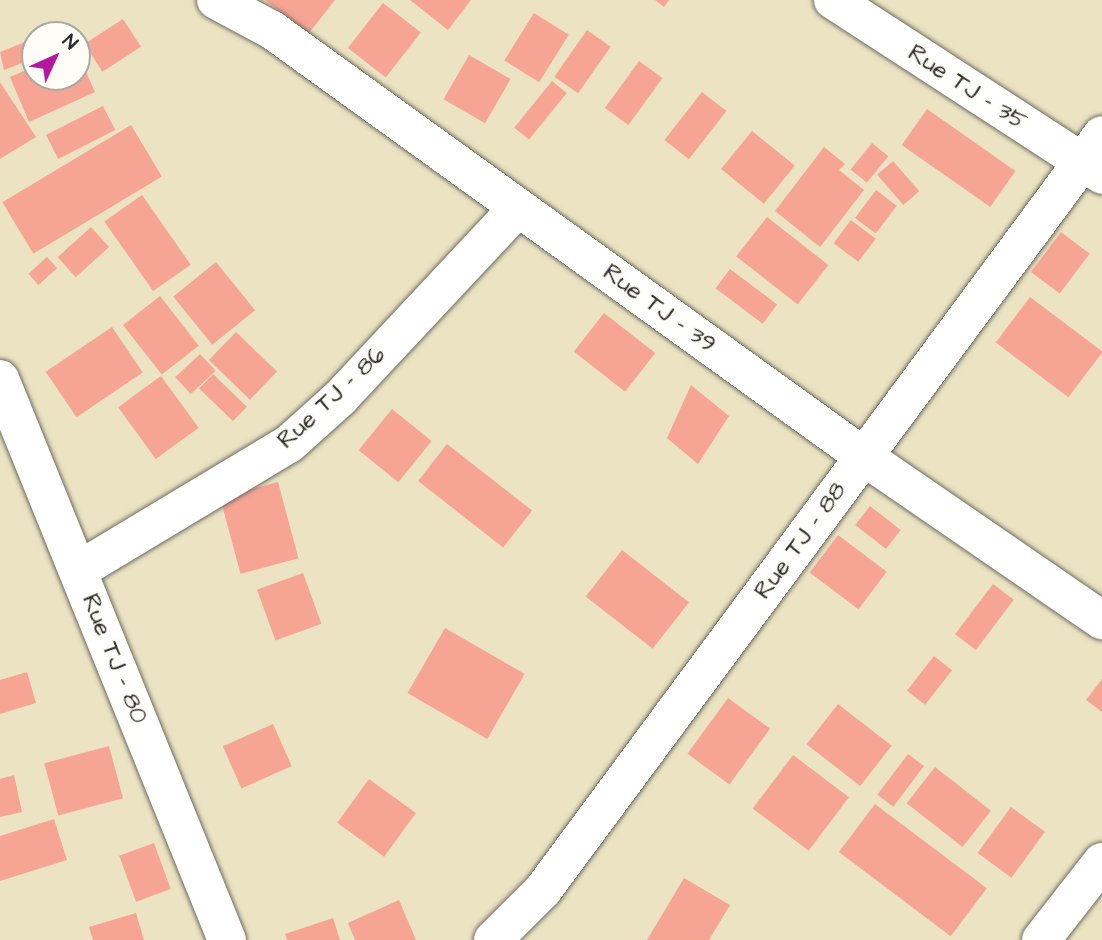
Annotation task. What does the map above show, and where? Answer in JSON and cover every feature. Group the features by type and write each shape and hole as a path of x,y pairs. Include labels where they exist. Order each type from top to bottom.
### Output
{"street":[{"name":"Rue TJ - 39","path":"216,0 272,30 863,457 1102,620"},
{"name":"Rue TJ - 35","path":"833,0 1095,157"},
{"name":"Rue TJ - 88","path":"493,940 544,890 863,457 1095,157"},
{"name":"Rue TJ - 86","path":"79,570 289,444 340,398 518,208"},
{"name":"Rue TJ - 80","path":"0,379 227,940"},
{"path":"1041,940 1102,862"}],"building":[{"path":"265,0 335,0 309,33"},
{"path":"410,0 471,0 448,30"},
{"path":"655,0 669,0 664,7"},
{"path":"383,3 421,33 386,77 348,48"},
{"path":"534,13 569,35 539,82 504,60"},
{"path":"123,19 141,47 102,72 91,54 91,40"},
{"path":"587,30 611,47 578,93 554,77"},
{"path":"21,44 21,63 4,70 0,52"},
{"path":"469,55 511,79 485,123 444,99"},
{"path":"639,61 662,78 628,125 605,108"},
{"path":"21,72 21,91 91,91 91,83 95,92 29,122 10,77"},
{"path":"552,81 567,93 529,140 514,128"},
{"path":"0,82 36,137 0,159"},
{"path":"702,92 726,111 689,159 664,140"},
{"path":"103,106 115,130 58,159 46,135"},
{"path":"927,109 1015,171 990,207 902,145"},
{"path":"131,125 162,176 33,254 2,202"},
{"path":"752,131 795,166 764,204 721,169"},
{"path":"872,143 888,156 867,183 851,169"},
{"path":"824,147 845,164 839,170 864,190 820,247 775,211"},
{"path":"893,161 919,191 903,205 877,175"},
{"path":"876,190 897,206 876,234 855,218"},
{"path":"142,195 191,265 153,291 104,221"},
{"path":"767,217 828,265 798,304 736,256"},
{"path":"851,220 876,239 858,262 834,243"},
{"path":"91,227 109,247 76,277 58,257"},
{"path":"1061,232 1090,254 1060,294 1031,272"},
{"path":"47,257 57,268 38,285 28,274"},
{"path":"216,262 255,310 212,345 173,297"},
{"path":"730,269 777,305 763,324 716,288"},
{"path":"160,296 199,346 162,375 123,325"},
{"path":"1030,297 1102,351 1068,397 996,343"},
{"path":"604,313 655,353 625,392 574,352"},
{"path":"112,327 143,373 76,417 46,372"},
{"path":"236,332 277,372 250,400 209,360"},
{"path":"200,354 216,371 191,394 175,377"},
{"path":"213,374 247,407 233,421 199,388"},
{"path":"161,376 199,428 156,459 118,407"},
{"path":"691,385 729,416 698,464 667,438"},
{"path":"392,409 432,441 398,482 359,450"},
{"path":"447,444 532,510 503,548 418,481"},
{"path":"278,482 298,558 240,574 220,498"},
{"path":"870,506 901,530 886,549 855,525"},
{"path":"838,535 887,572 858,609 810,573"},
{"path":"622,550 689,602 653,649 586,596"},
{"path":"303,573 321,624 275,641 257,590"},
{"path":"993,584 1014,600 976,650 955,634"},
{"path":"445,628 525,674 487,739 408,693"},
{"path":"934,656 952,670 925,705 907,691"},
{"path":"27,672 36,703 0,714 0,680"},
{"path":"1102,679 1102,712 1086,700"},
{"path":"728,698 770,729 730,784 687,754"},
{"path":"838,704 892,746 860,786 807,744"},
{"path":"273,724 292,766 241,788 223,746"},
{"path":"109,746 123,798 58,816 44,763"},
{"path":"908,754 924,766 893,807 877,795"},
{"path":"793,755 849,797 809,851 753,809"},
{"path":"935,767 991,811 963,847 907,803"},
{"path":"14,775 22,812 0,817 0,779"},
{"path":"369,779 416,813 384,857 337,823"},
{"path":"875,804 987,888 951,936 839,852"},
{"path":"1011,807 1045,832 1011,878 977,853"},
{"path":"54,819 67,860 0,881 0,836"},
{"path":"154,843 171,889 136,902 119,856"},
{"path":"684,878 730,905 709,940 647,940"},
{"path":"399,900 416,940 355,940 348,923"},
{"path":"136,913 144,940 93,940 89,927"},
{"path":"333,918 340,940 287,940 285,934"}]}
